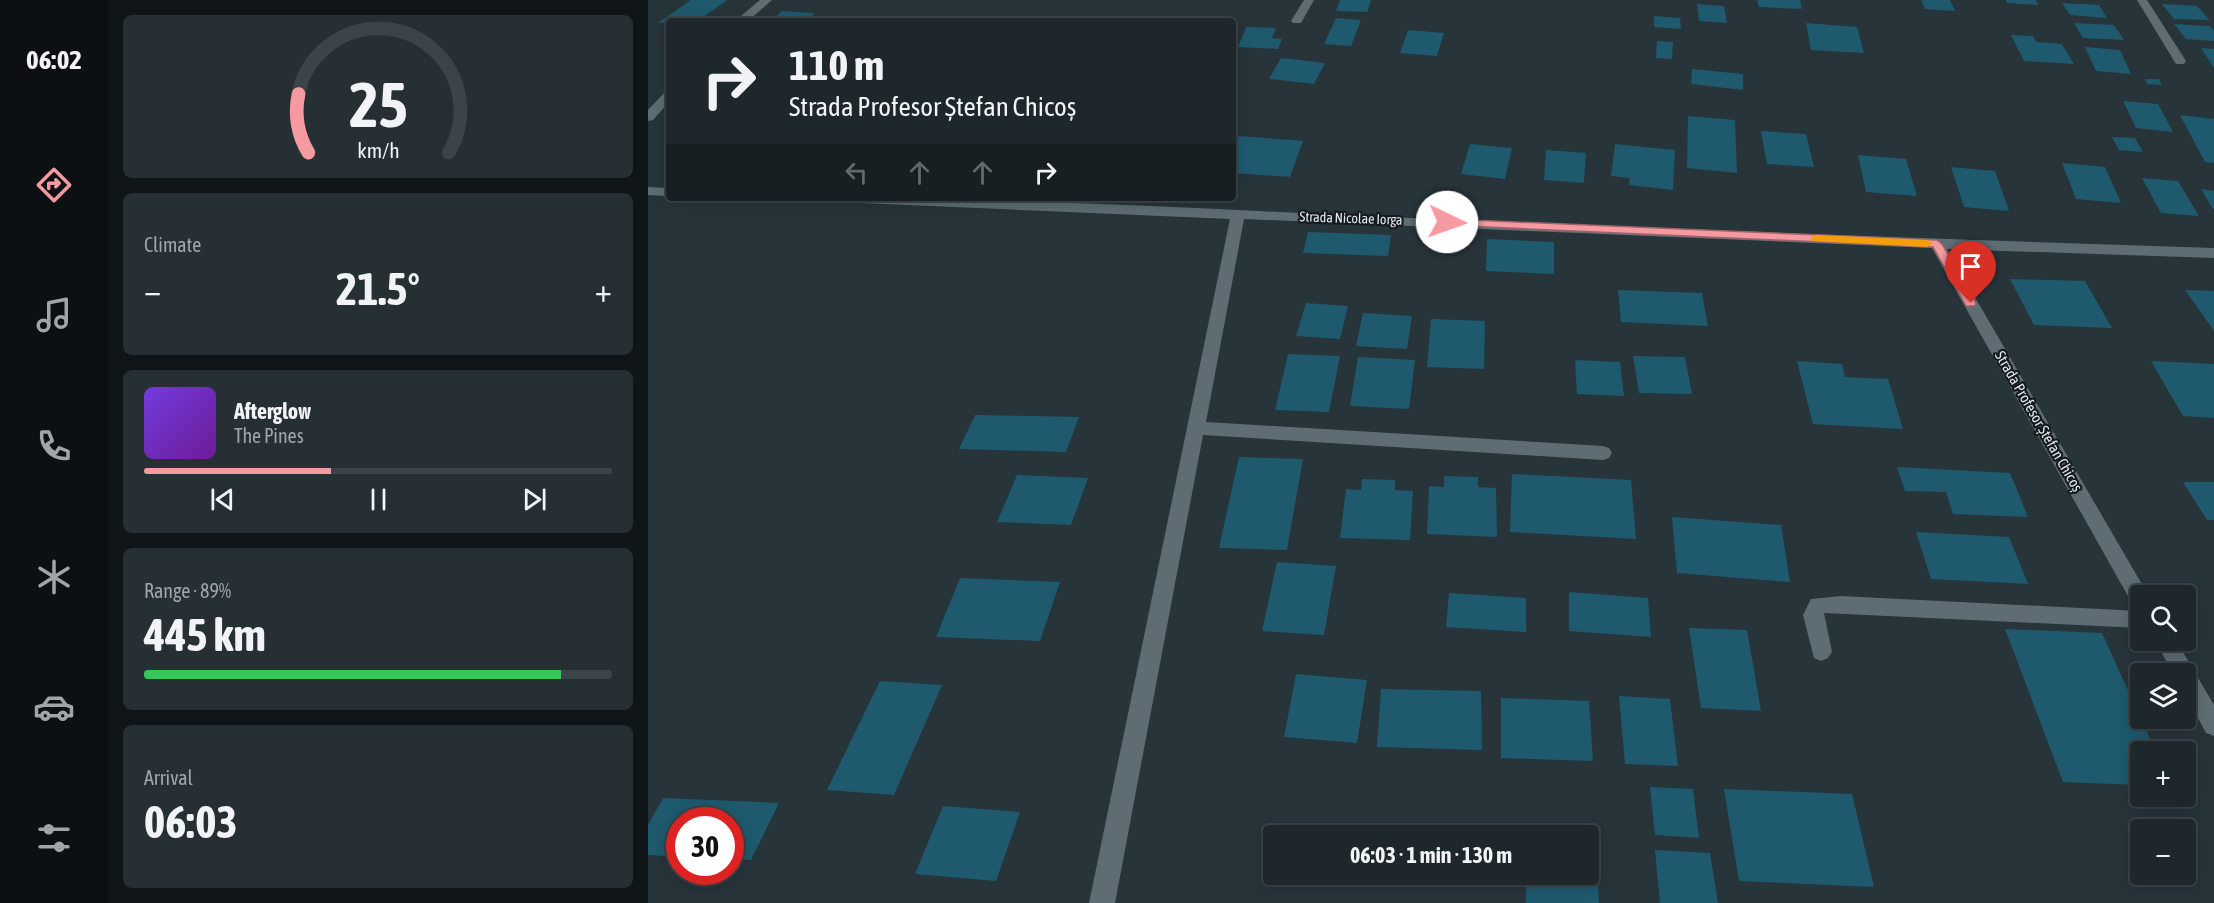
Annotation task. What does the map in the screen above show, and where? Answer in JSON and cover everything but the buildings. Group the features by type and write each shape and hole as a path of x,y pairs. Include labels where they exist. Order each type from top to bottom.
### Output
{"street":[{"path":"745,18 766,0"},
{"path":"1297,21 1309,0"},
{"path":"2142,0 2180,61"},
{"path":"648,117 666,98"},
{"path":"648,191 666,192"},
{"name":"Strada Nicolae Iorga","path":"917,201 1937,244 2214,253"},
{"path":"1102,903 1238,213"},
{"name":"Strada Profesor Ștefan Chicoș","path":"1937,244 2132,585"},
{"path":"1196,428 1603,453"},
{"path":"1821,652 1813,615 1818,605 1841,604 2130,619"},
{"path":"2196,694 2214,726"}],"slow traffic":[{"path":"1816,238 1927,243"}],"route":[{"path":"1447,222 1937,244 1971,303"}]}
